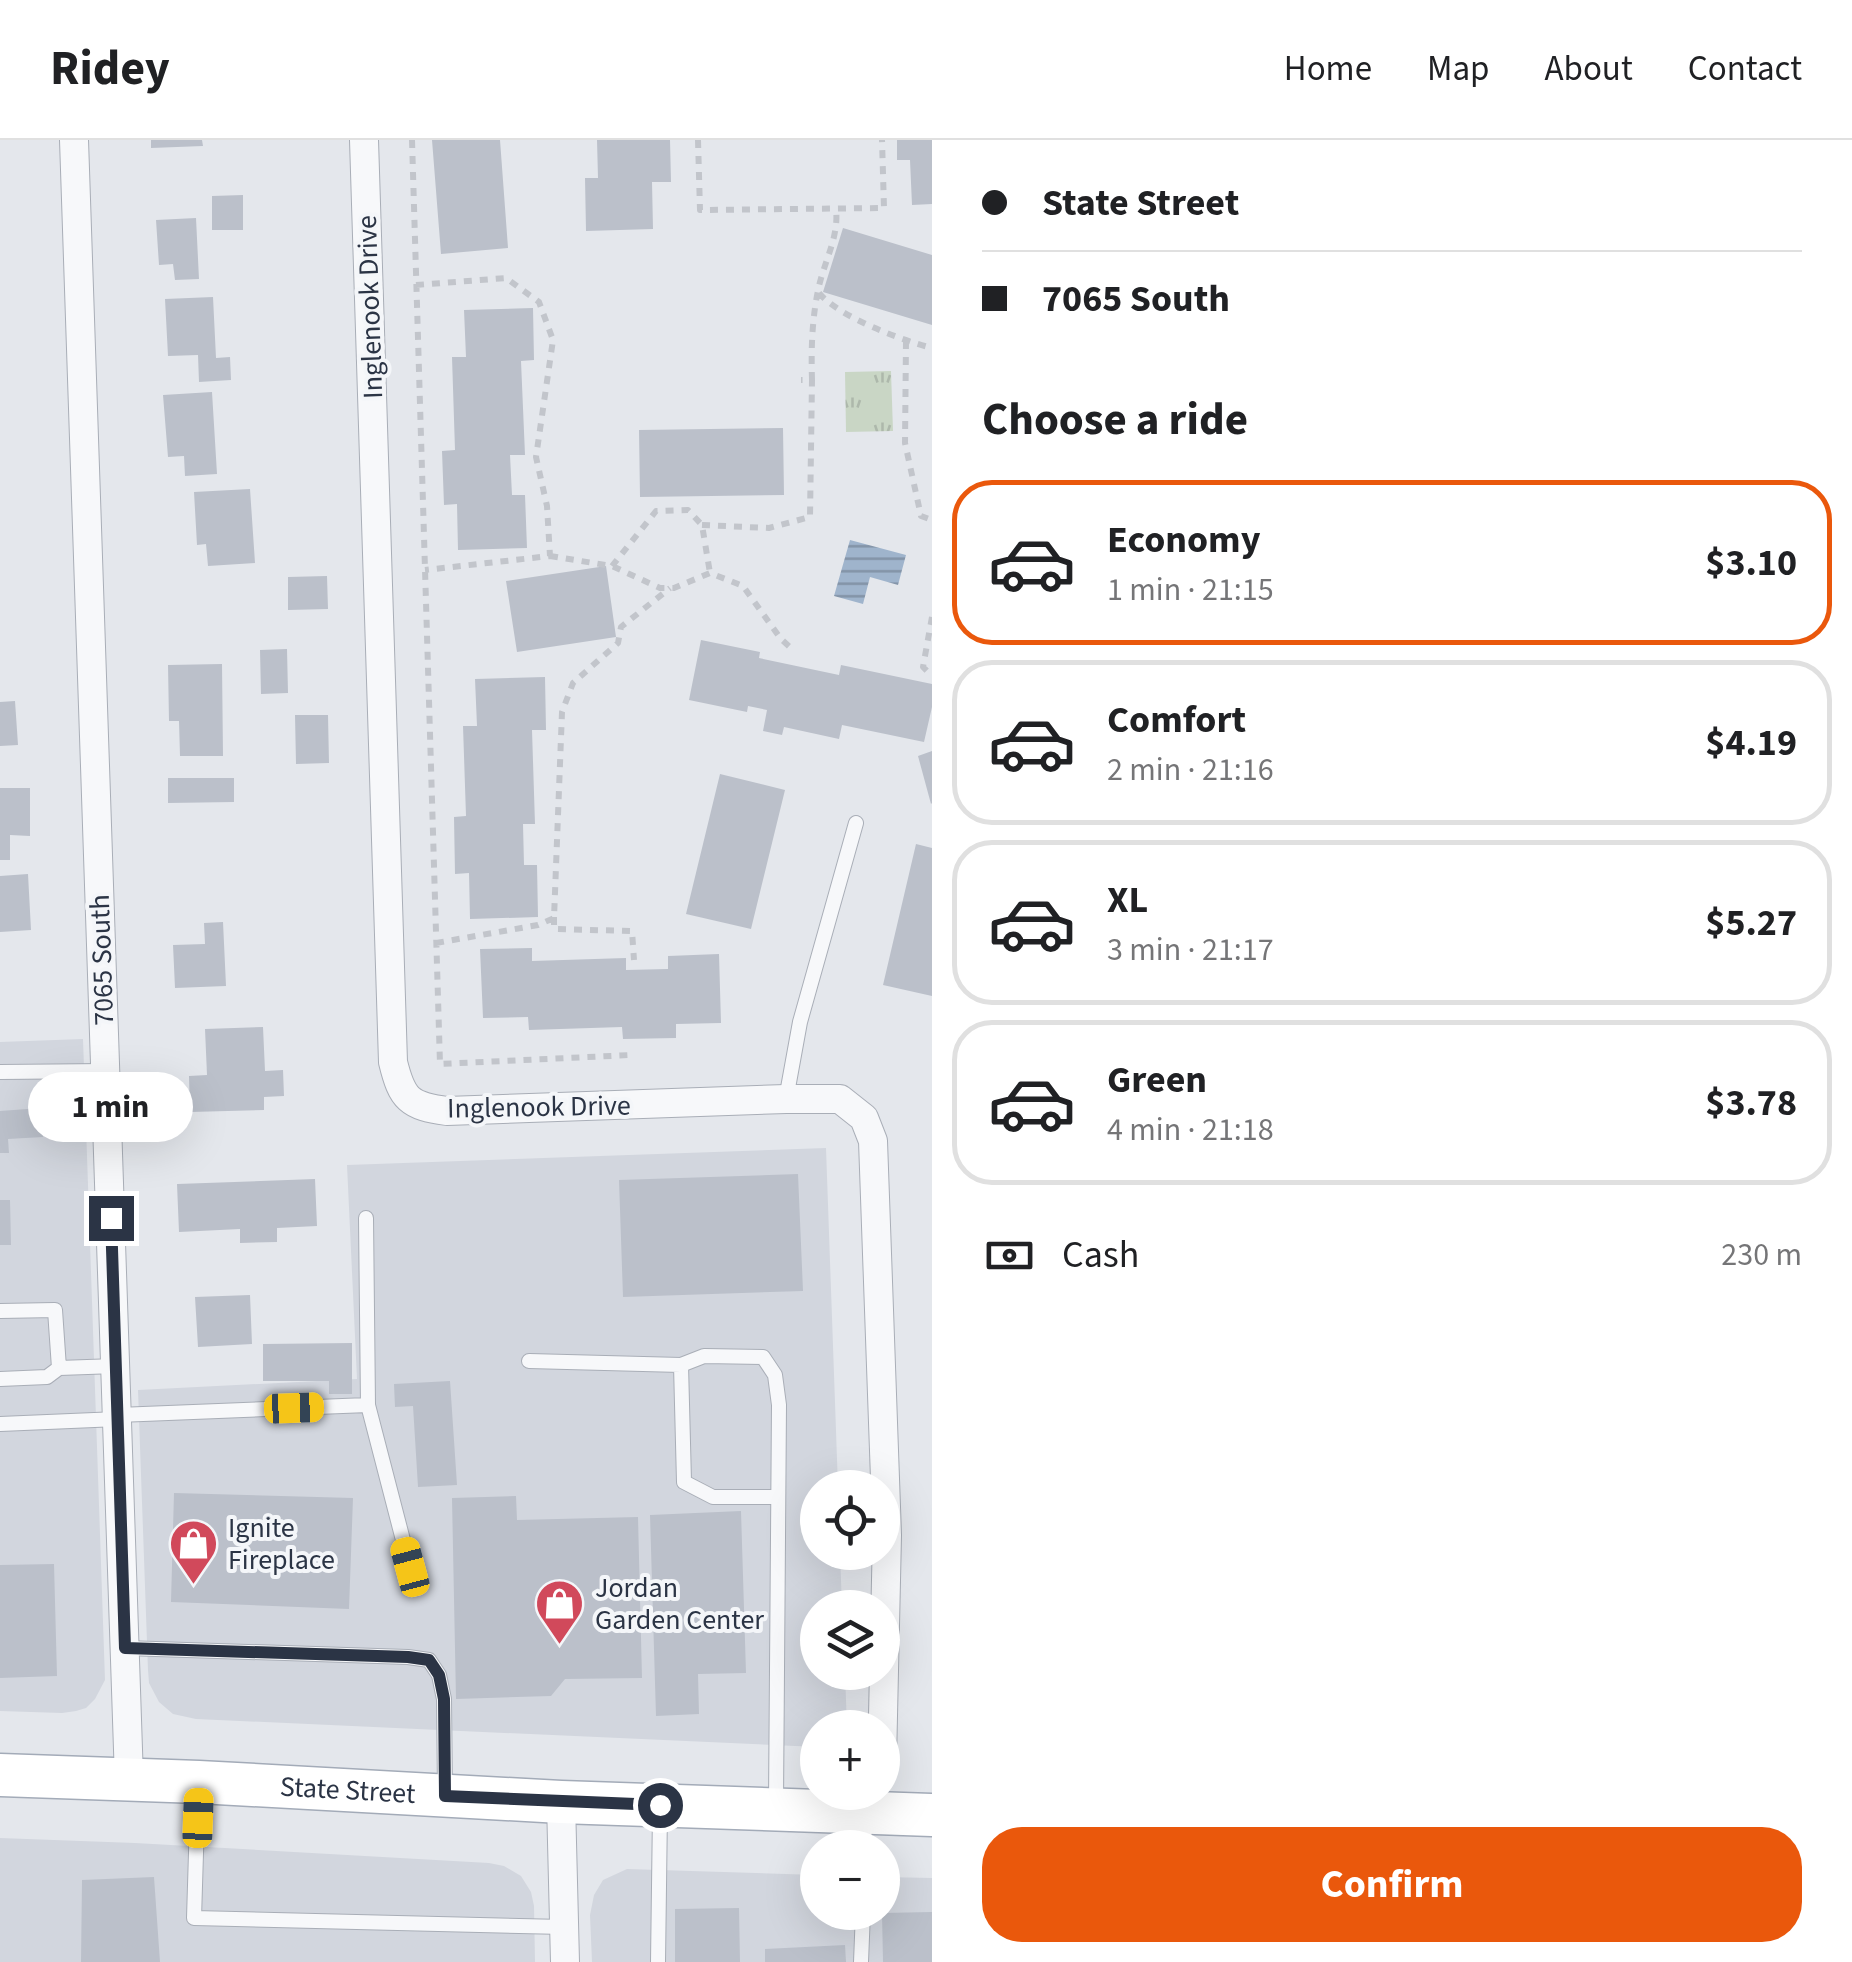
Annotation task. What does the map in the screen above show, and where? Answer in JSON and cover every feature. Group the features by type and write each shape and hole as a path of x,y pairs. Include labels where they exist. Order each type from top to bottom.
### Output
{"main road":[{"name":"State Street","path":"0,1776 198,1782 873,1816 932,1814"}],"street":[{"name":"7065 South","path":"74,140 129,1780"},
{"name":"Inglenook Drive","path":"364,140 393,1062 398,1083 406,1099 423,1108 447,1111 786,1099 840,1100 864,1118 873,1141 887,1535 883,1710"},
{"path":"560,1802 565,1962"}],"lane":[{"path":"786,1099 800,1022 856,823"},
{"path":"0,1072 106,1071"},
{"path":"366,1218 368,1404 410,1567"},
{"path":"0,1312 56,1310 58,1368"},
{"path":"529,1361 682,1365 704,1356 763,1357 775,1375 779,1405 776,1809"},
{"path":"682,1365 684,1482 714,1496 778,1497"},
{"path":"0,1379 47,1377 58,1368 116,1366"},
{"path":"0,1424 368,1404"},
{"path":"125,1648 429,1660 439,1675 444,1699 445,1796"},
{"path":"198,1782 194,1918 564,1927"},
{"path":"658,1962 660,1805"},
{"path":"861,1962 862,1930"}],"path":[{"path":"412,140 440,1064 630,1054"},
{"path":"698,140 700,210 884,208 882,140"},
{"path":"702,525 769,528 810,517 811,338 818,292 838,224 836,209"},
{"path":"416,285 506,278 539,302 553,340 536,457 547,506 550,556"},
{"path":"818,292 828,304 906,341 932,348"},
{"path":"906,341 905,443 921,516 932,520"},
{"path":"801,380 812,380"},
{"path":"612,566 656,512 688,510 702,525 710,574"},
{"path":"425,570 550,556 612,566 660,588 670,588"},
{"path":"634,960 632,931 554,929 562,712 573,683 618,642 621,627 670,588 710,574 743,586 781,639 792,648"},
{"path":"932,617 923,667 932,676"},
{"path":"436,943 538,925 554,916"}],"shaded area":[{"path":"83,1039 105,1680 95,1699 76,1711 0,1711 0,1042"},
{"path":"826,1148 837,1470 800,1470 800,1570 841,1570 841,1590 800,1590 800,1690 846,1690 846,1710 800,1710 800,1746 196,1719 173,1714 159,1702 149,1683 148,1670 138,1390 357,1379 347,1165"},
{"path":"0,1838 504,1866 521,1876 531,1892 535,1962 0,1962"},
{"path":"627,1869 800,1874 800,1930 900,1930 900,1877 932,1878 932,1962 592,1962 590,1915 594,1895 603,1880"}],"green space":[{"path":"891,371 893,431 846,432 845,372"}],"water":[{"path":"850,540 906,555 898,585 870,577 863,604 834,596"}],"building":[{"path":"151,140 202,140 203,146 151,148"},
{"path":"432,140 500,140 508,248 441,254"},
{"path":"597,140 670,140 671,182 652,182 653,229 586,231 585,178 598,178"},
{"path":"897,140 932,140 932,204 912,205 910,160 897,160"},
{"path":"243,195 243,230 212,230 212,196"},
{"path":"196,218 199,279 175,280 173,264 159,265 156,220"},
{"path":"843,228 932,255 932,325 823,292"},
{"path":"213,297 216,358 230,357 231,380 199,382 198,355 168,356 165,299"},
{"path":"533,308 534,360 521,361 525,455 510,455 512,495 525,495 527,548 458,550 457,504 444,505 442,451 455,450 452,357 466,357 464,310"},
{"path":"212,392 217,474 185,476 184,456 168,457 163,395"},
{"path":"783,428 784,495 640,497 639,430"},
{"path":"250,489 255,563 208,566 206,544 197,545 194,492"},
{"path":"606,566 616,637 517,652 506,581"},
{"path":"327,576 328,609 288,610 288,577"},
{"path":"701,640 760,652 759,658 839,675 841,665 932,684 932,707 924,742 842,725 839,739 784,727 782,735 763,731 767,710 748,706 747,712 689,700"},
{"path":"287,649 288,693 261,694 260,650"},
{"path":"222,664 223,756 180,756 179,721 169,721 168,665"},
{"path":"545,677 546,730 532,730 535,824 523,824 524,865 537,865 538,917 470,919 469,873 455,874 454,817 466,816 463,726 477,726 475,679"},
{"path":"15,701 18,745 0,746 0,702"},
{"path":"295,715 328,715 329,763 296,764"},
{"path":"932,751 932,803 931,804 918,756"},
{"path":"720,774 785,790 751,929 686,914"},
{"path":"168,778 234,778 234,802 168,803"},
{"path":"0,788 30,788 30,836 10,835 10,860 0,860"},
{"path":"916,844 932,848 932,996 883,985"},
{"path":"28,874 31,930 0,932 0,876"},
{"path":"223,922 226,986 175,988 173,945 205,944 204,923"},
{"path":"532,948 532,961 626,958 626,970 668,969 668,956 719,954 721,1023 676,1024 676,1038 623,1039 622,1027 529,1030 528,1017 483,1018 480,949"},
{"path":"263,1027 265,1071 283,1070 284,1096 264,1097 264,1110 190,1112 189,1076 207,1075 205,1029"},
{"path":"41,1108 43,1137 8,1139 9,1153 0,1153 0,1111"},
{"path":"798,1174 803,1291 623,1297 619,1180"},
{"path":"315,1179 317,1226 277,1228 277,1242 240,1243 240,1229 179,1232 177,1184"},
{"path":"0,1200 10,1200 11,1245 0,1245"},
{"path":"250,1295 252,1344 198,1347 195,1297"},
{"path":"352,1343 352,1394 329,1394 329,1381 263,1381 263,1344"},
{"path":"450,1381 457,1485 418,1487 413,1406 395,1407 394,1384"},
{"path":"174,1493 353,1498 349,1609 171,1602"},
{"path":"516,1496 517,1520 638,1517 642,1678 565,1679 551,1696 456,1699 452,1498"},
{"path":"741,1511 746,1673 698,1674 699,1714 656,1716 650,1515"},
{"path":"54,1564 57,1676 0,1678 0,1565"},
{"path":"154,1877 160,1962 81,1962 82,1880"},
{"path":"739,1908 740,1962 675,1962 675,1909"},
{"path":"932,1912 932,1962 883,1962 882,1930 900,1930 900,1913"},
{"path":"845,1945 846,1962 765,1962 765,1949"}],"place":[{"name":"Ignite Fireplace","path":"193,1586"},
{"name":"Jordan Garden Center","path":"560,1646"}],"route":[{"path":"111,1218 125,1648 429,1660 439,1675 444,1699 445,1796 660,1805"}]}
